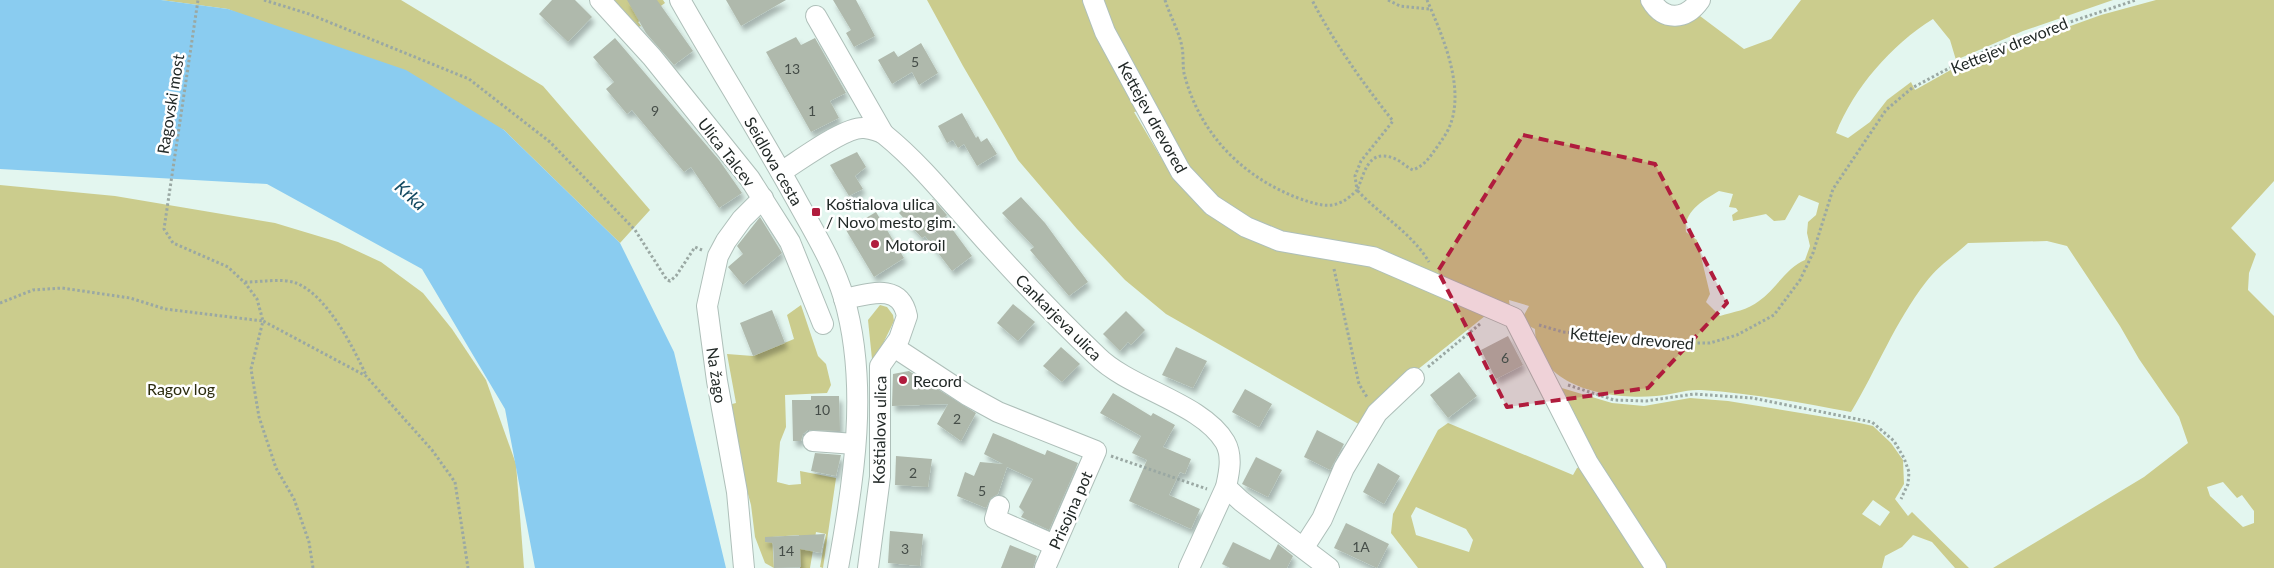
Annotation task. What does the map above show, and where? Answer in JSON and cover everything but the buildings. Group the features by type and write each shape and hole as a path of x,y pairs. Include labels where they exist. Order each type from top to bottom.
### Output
{"street":[{"name":"Ulica Talcev","path":"600,0 652,57 763,198 794,250 824,324"},
{"name":"Seidlova cesta","path":"680,0 822,242 844,299 855,364 857,399 856,444 838,568"},
{"name":"Kettejev drevored","path":"1093,0 1106,32 1181,172 1212,205 1246,227 1280,241 1373,257 1444,286 1505,314"},
{"path":"1652,0 1664,14 1674,18 1684,15 1700,0"},
{"name":"Cankarjeva ulica","path":"816,16 883,133 922,169 1007,264 1099,359 1147,389 1185,408 1212,426 1225,443 1230,460 1225,490 1189,568"},
{"path":"781,172 833,138 862,127 883,133"},
{"name":"Na žago","path":"744,568 737,492 716,381 707,306 718,256 742,219 763,198"},
{"name":"Koštialova ulica","path":"844,299 883,292 892,294 900,300 907,316 904,328 880,366 880,477 868,568"},
{"path":"1505,314 1540,367 1588,463 1656,568"},
{"path":"894,346 967,395 998,412 1096,451"},
{"path":"1304,546 1322,519 1344,468 1377,413 1422,372"},
{"path":"813,441 856,444"},
{"name":"Prisojna pot","path":"1045,568 1096,451"},
{"path":"1225,490 1304,546 1329,568"},
{"path":"999,506 995,518 1054,545"}],"path":[{"name":"Ragovski most","path":"198,0 164,229 173,243 228,267 245,282 257,300 263,321"},
{"path":"264,0 309,14 469,79 550,142 635,230 663,276 670,281 676,276 695,247 718,256"},
{"path":"1165,0 1182,46 1184,76 1194,105 1224,150 1249,174 1282,192 1311,203 1331,207 1349,198 1357,190 1360,177 1374,158 1383,156 1394,158 1403,166 1413,170 1427,162 1448,130 1454,108 1450,62 1426,0"},
{"path":"1312,0 1333,41 1359,79 1393,121 1361,161 1355,176 1357,190 1371,206 1421,248 1444,286"},
{"path":"1388,0 1400,6 1430,9"},
{"name":"Kettejev drevored","path":"1505,314 1563,332 1687,343 1710,343 1737,335 1774,315 1800,280 1813,253 1833,189 1886,110 1912,88 1995,47 2136,0"},
{"path":"1329,250 1359,384 1377,413"},
{"path":"245,282 295,283 310,291 347,336 366,376 432,450 455,482 468,568"},
{"path":"0,303 33,290 62,288 130,298 165,309 263,321 366,376"},
{"path":"1422,372 1505,314"},
{"path":"263,321 251,369 258,417 276,468 294,499 309,542 313,568"},
{"path":"1540,367 1568,385 1614,400 1646,401 1694,394 1752,398 1872,422 1894,441 1904,458 1909,472 1908,484 1901,499"},
{"path":"1096,451 1225,490"}],"highlighted area":[{"path":"1523,135 1655,164 1727,303 1648,388 1507,407 1438,271"}],"green space":[{"path":"161,0 401,0 543,86 650,210 620,243 504,130 228,9"},
{"path":"610,0 663,0 665,3 638,22 641,26 635,28"},
{"path":"927,0 1647,0 1684,22 1700,16 1744,49 1771,39 1801,0 2113,0 2023,31 1956,60 1950,40 1933,19 1903,41 1875,69 1864,84 1853,100 1836,133 1848,138 1870,122 1887,100 1911,82 1915,90 1956,67 2101,15 2156,0 2274,0 2274,181 2231,228 2256,254 2249,273 2248,290 2274,316 2274,568 1993,568 2144,477 2188,443 2179,417 2139,359 2120,326 2067,246 2047,241 1968,243 1935,271 1915,297 1851,412 1720,391 1695,390 1638,397 1618,396 1579,386 1562,377 1548,365 1539,349 1535,329 1525,324 1524,315 1529,306 1509,300 1510,308 1485,316 1407,378 1362,426 1166,314 1125,280 1077,229 1018,160","holes":["1155,109 1165,149 1160,156 1134,112","1719,191 1733,194 1729,207 1736,208 1738,211 1732,215 1733,221 1766,214 1774,221 1785,220 1799,195 1819,203 1816,215 1808,222 1807,233 1810,246 1805,260 1792,268 1755,304 1720,316 1706,302 1710,294 1697,240 1686,232 1688,218 1701,202","2223,482 2237,498 2242,495 2254,511 2254,523 2243,527 2210,496 2207,487"]},
{"name":"Ragov log","path":"0,185 115,196 275,223 338,242 381,262 423,293 452,329 486,380 516,464 524,568 0,568"},
{"path":"801,305 818,356 826,364 831,385 827,393 785,395 786,427 780,442 777,482 789,485 801,484 800,471 836,478 823,568 820,567 826,534 816,532 810,568 800,568 799,535 772,537 774,568 765,563 755,537 751,505 724,406 736,403 727,354 753,356 794,339 787,315"},
{"path":"880,305 887,307 893,315 894,321 877,356 872,359 868,320"},
{"path":"1555,386 1612,403 1644,406 1690,398 1728,401 1873,426 1891,443 1903,460 1904,484 1895,499 1908,516 1912,512 1969,568 1955,568 1932,542 1913,535 1902,547 1885,556 1882,568 1659,568","holes":["1873,500 1890,512 1880,526 1862,514"]},
{"path":"1448,423 1573,475 1577,468 1584,465 1649,568 1418,568 1391,533 1393,514 1438,430","holes":["1416,507 1466,529 1473,540 1469,552 1416,535 1411,516"]}],"water":[{"name":"Krka","path":"0,0 161,0 228,9 406,70 504,130 620,243 674,352 726,568 535,568 505,409 422,269 267,184 0,169"}],"place":[{"name":"Koštialova ulica / Novo mesto gim.","path":"816,212"},
{"name":"Motoroil","path":"875,244"},
{"name":"Record","path":"903,380"}]}
